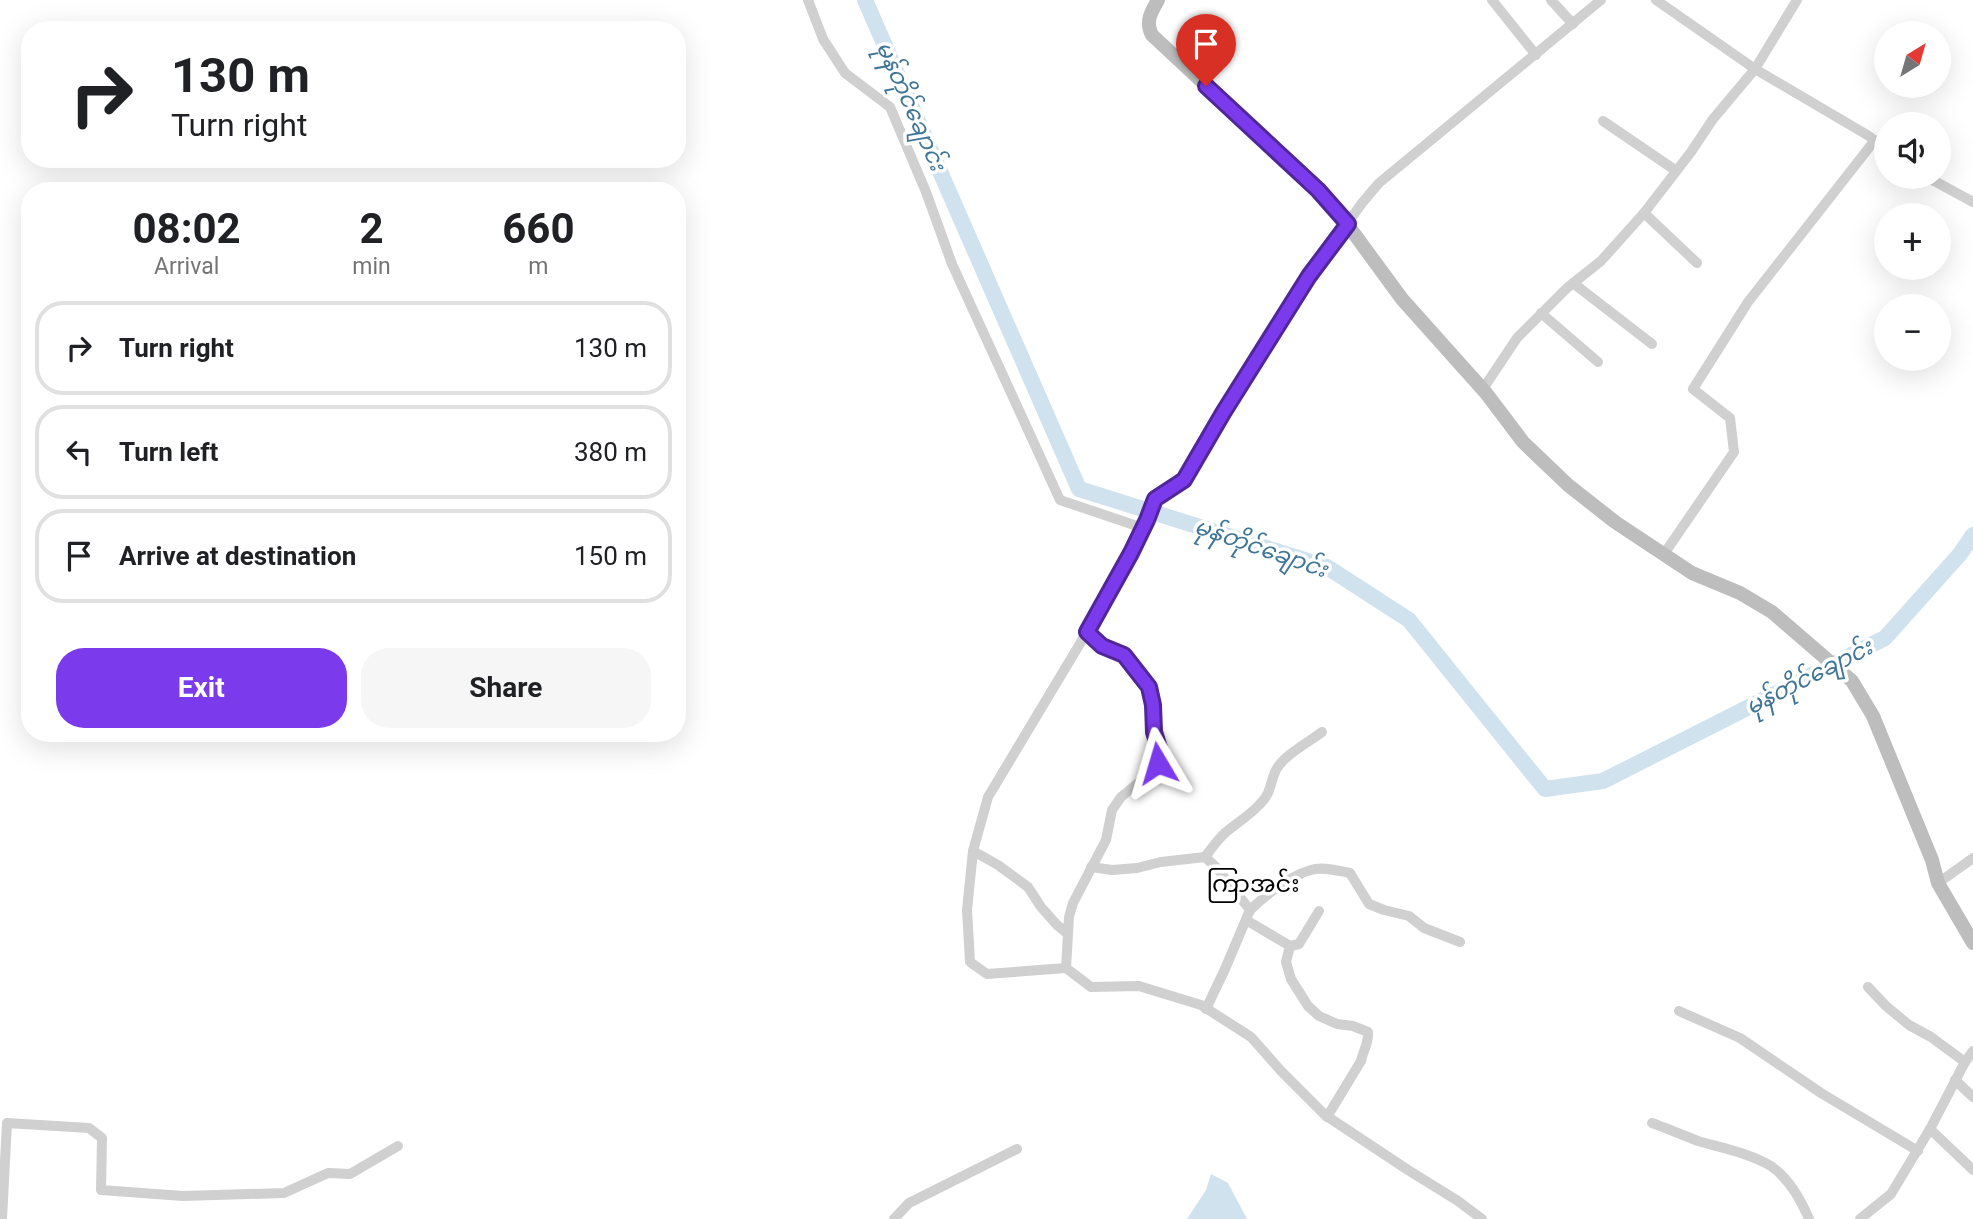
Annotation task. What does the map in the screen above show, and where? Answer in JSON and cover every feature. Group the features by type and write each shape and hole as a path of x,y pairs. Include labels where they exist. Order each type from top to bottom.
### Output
{"street":[{"path":"808,0 824,39 845,73 890,107 926,192 952,264 1060,500 1145,524"},
{"path":"1158,0 1150,15 1148,27 1152,35 1318,190 1348,224 1402,299 1483,389 1523,442 1568,485 1615,522 1692,573 1740,593 1772,612 1852,681 1873,716 1932,860 1938,883 1973,943"},
{"path":"1492,0 1536,55"},
{"path":"1551,0 1573,24"},
{"path":"1482,1219 1458,1200 1327,1116 1251,1037 1206,1009 1139,986 1091,987 1066,968 987,974 970,962 967,910 973,852 988,797 1087,632 1145,524 1155,499 1184,480 1309,276 1379,183 1601,0"},
{"path":"1656,0 1755,69 1874,140"},
{"path":"1483,389 1517,338 1573,283 1601,261 1644,213 1713,119 1755,69 1797,0"},
{"path":"1603,121 1675,170"},
{"path":"1664,554 1734,452 1730,418 1693,389 1748,302 1874,142"},
{"path":"1949,189 1973,202"},
{"path":"1644,213 1698,263"},
{"path":"1573,283 1653,344"},
{"path":"1541,313 1598,362"},
{"path":"1066,968 1069,917 1106,840 1112,810 1121,797 1158,763 1160,751 1154,732 1149,687 1124,655 1102,646 1087,632"},
{"path":"1091,867 1112,870 1137,868 1205,857 1225,833 1262,802 1271,788 1276,770 1294,752 1322,732"},
{"path":"973,852 998,865 1028,887 1041,907 1067,933"},
{"path":"1205,857 1217,868 1248,915 1290,946 1299,944 1319,911"},
{"path":"1938,883 1973,858"},
{"path":"1206,1009 1248,915 1266,896 1312,869 1350,873 1369,904 1384,911 1409,916 1424,928 1460,942"},
{"path":"1290,946 1286,962 1291,979 1308,1006 1319,1016 1336,1024 1353,1026 1368,1032 1368,1042 1361,1061 1327,1116"},
{"path":"1868,987 1909,1025 1931,1037 1965,1062"},
{"path":"1679,1011 1740,1038 1821,1093 1918,1151"},
{"path":"1860,1219 1891,1194 1973,1051"},
{"path":"1955,1080 1973,1097"},
{"path":"2,1219 7,1123 89,1128 102,1138 101,1190 183,1196 284,1193 328,1172 350,1174 398,1146"},
{"path":"1653,1123 1772,1167 1790,1185 1809,1219"},
{"path":"1930,1129 1973,1170"},
{"path":"894,1219 909,1203 1017,1149"}],"water":[{"path":"1211,1174 1228,1183 1247,1219 1187,1219 1206,1190"}],"waterway":[{"name":"မုန်တိုင်ချောင်း","path":"865,0 1079,489 1327,567 1409,620 1545,789 1603,781 1885,638 1960,554 1973,535"}],"district":[{"name":"ကြာအင်း","path":"1253,884"}],"route":[{"path":"1158,763 1160,751 1154,732 1149,687 1124,655 1102,646 1087,632 1131,553 1155,499 1184,480 1309,276 1348,224 1282,155 1206,86"}]}
